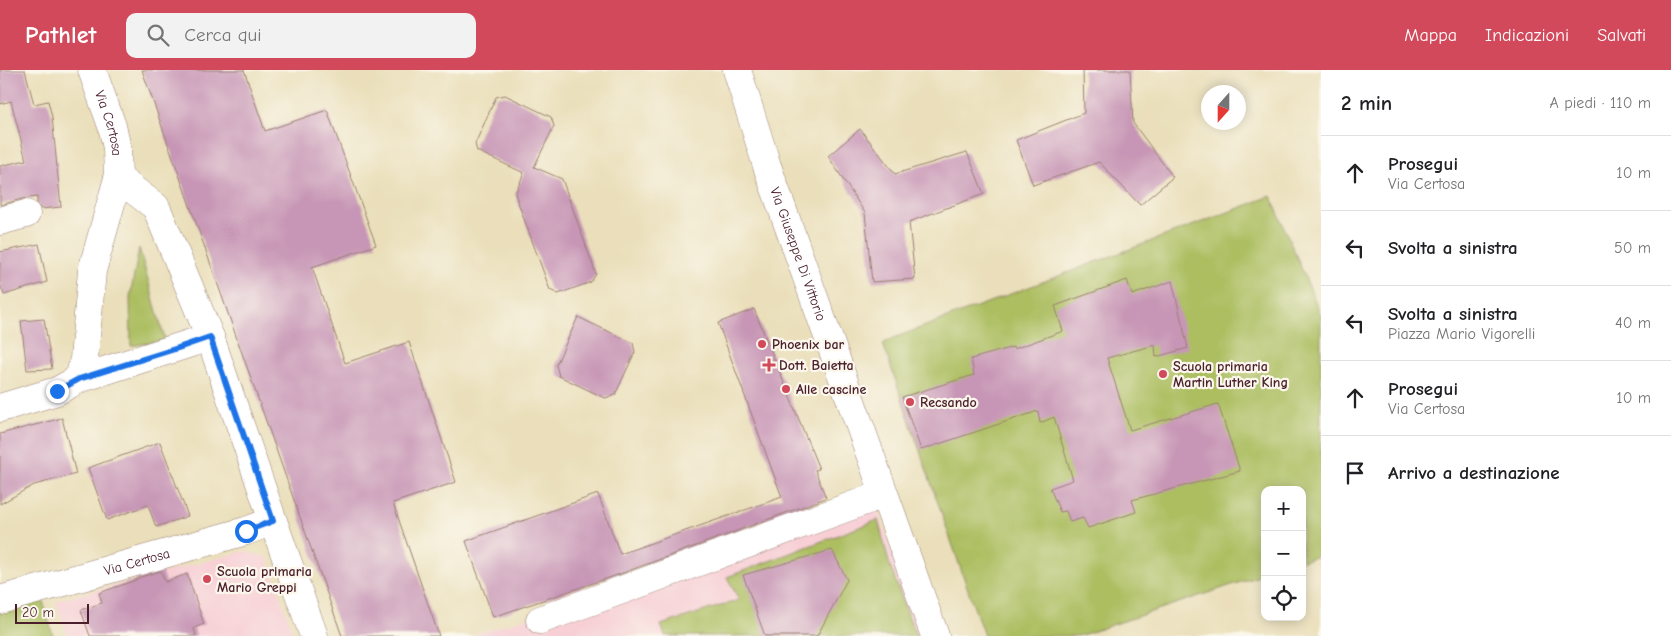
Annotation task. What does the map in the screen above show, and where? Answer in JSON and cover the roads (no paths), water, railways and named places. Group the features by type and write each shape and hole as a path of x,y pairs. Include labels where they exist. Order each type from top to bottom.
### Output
{"street":[{"name":"Via Certosa","path":"92,70 112,126 118,178"},
{"name":"Via Giuseppe Di Vittorio","path":"736,70 767,166 935,636"},
{"path":"79,379 84,359 92,271 118,178 156,207 210,337 314,636"},
{"path":"0,221 26,214"},
{"path":"0,408 57,391 79,379 210,337"},
{"path":"540,620 884,494"},
{"name":"Via Certosa","path":"0,600 246,531 273,521"}],"place":[{"name":"Phoenix bar","path":"762,344"},
{"name":"Dott. Baietta","path":"769,365"},
{"name":"Scuola primaria Martin Luther King","path":"1163,374"},
{"name":"Alle cascine","path":"786,389"},
{"name":"Recsando","path":"910,402"},
{"name":"Scuola primaria Mario Greppi","path":"207,579"}]}
